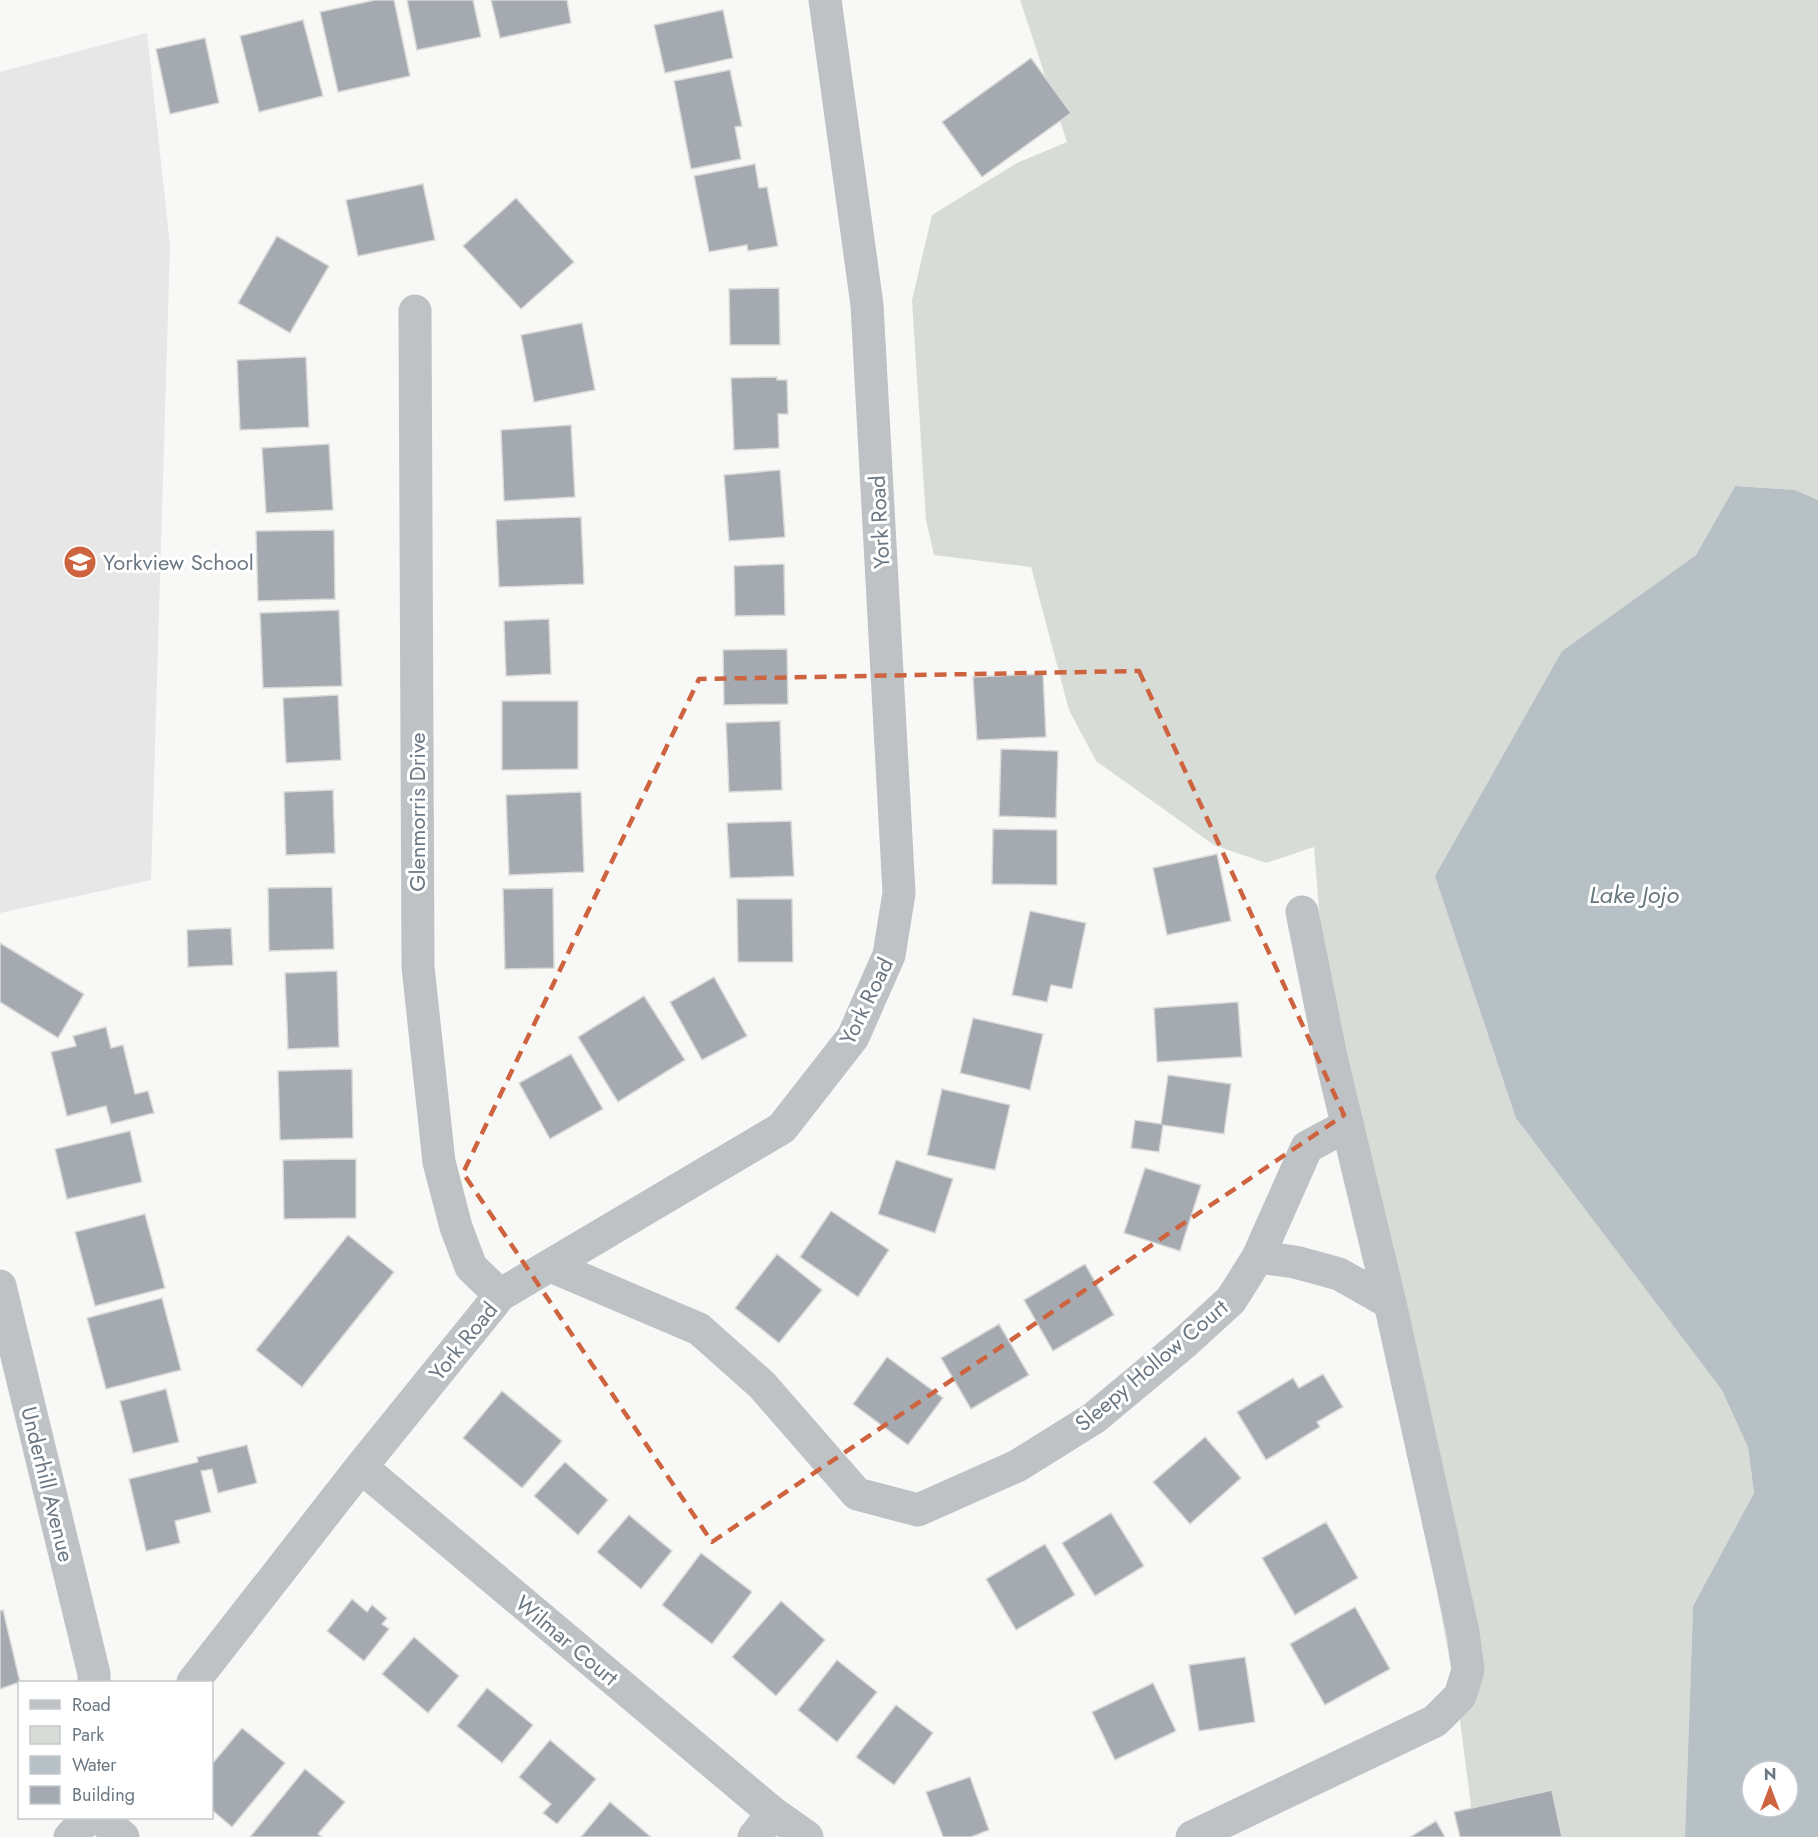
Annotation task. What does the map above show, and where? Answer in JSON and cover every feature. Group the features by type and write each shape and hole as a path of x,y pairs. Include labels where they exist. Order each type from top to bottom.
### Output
{"street":[{"name":"York Road","path":"195,1681 500,1295 782,1128 853,1037 890,955 899,893 867,305 825,0"},
{"name":"Glenmorris Drive","path":"415,311 418,967 438,1162 456,1227 471,1267 500,1295"},
{"path":"1192,1837 1435,1721 1460,1696 1468,1670 1463,1632 1390,1303 1331,1057 1302,912"},
{"name":"Sleepy Hollow Court","path":"551,1266 699,1329 762,1385 857,1494 918,1510 1017,1466 1095,1418 1184,1343 1231,1300 1258,1257 1307,1147 1348,1125"},
{"path":"1258,1257 1295,1262 1339,1274 1390,1303"},
{"name":"Underhill Avenue","path":"0,1286 94,1681"},
{"name":"Wilmar Court","path":"362,1467 763,1825 807,1837"},
{"path":"70,1837 87,1819"},
{"path":"101,1819 123,1837"}],"highlighted area":[{"path":"1139,671 1344,1115 712,1542 463,1173 699,679"}],"shaded area":[{"name":"Yorkview School","path":"147,33 170,245 151,880 0,913 0,72"}],"green space":[{"path":"1020,0 1818,0 1818,500 1795,490 1735,486 1696,555 1562,651 1723,1390 1748,1447 1754,1493 1693,1606 1685,1837 1475,1837 1458,1705 1378,1274 1332,1074 1314,847 1266,863 1214,845 1096,761 1069,710 1031,567 934,555 926,520 912,300 932,215 1017,163 1067,142"}],"water":[{"name":"Lake Jojo","path":"1735,486 1795,490 1818,500 1818,1837 1685,1837 1693,1606 1754,1493 1748,1447 1722,1390 1516,1118 1435,876 1562,651 1696,555"}],"building":[{"path":"375,0 394,0 410,76 338,92 320,12"},
{"path":"407,0 473,0 481,37 417,50"},
{"path":"491,0 567,0 571,23 500,38"},
{"path":"723,10 733,58 665,73 654,25"},
{"path":"303,20 323,96 259,112 240,36"},
{"path":"205,38 219,103 170,114 156,49"},
{"path":"1031,58 1071,113 982,177 942,122"},
{"path":"730,70 742,126 735,127 741,159 691,169 674,81"},
{"path":"755,164 759,188 767,187 778,246 748,251 747,245 709,252 694,176"},
{"path":"423,184 435,240 358,256 346,200"},
{"path":"516,198 574,262 521,309 463,246"},
{"path":"277,236 329,266 290,333 238,303"},
{"path":"779,288 780,345 730,345 729,289"},
{"path":"582,323 595,390 534,402 521,335"},
{"path":"306,357 309,427 240,430 237,360"},
{"path":"777,377 777,380 787,380 788,414 778,414 779,448 734,450 731,378"},
{"path":"571,425 575,497 504,501 501,430"},
{"path":"329,444 333,510 266,513 262,448"},
{"path":"780,470 785,537 729,541 724,475"},
{"path":"581,517 584,584 499,587 496,520"},
{"path":"334,530 335,599 258,601 256,531"},
{"path":"784,564 785,615 735,616 734,566"},
{"path":"339,610 342,686 263,688 260,613"},
{"path":"549,619 551,674 506,676 504,621"},
{"path":"787,649 788,704 724,705 723,650"},
{"path":"1043,674 1046,737 977,740 973,677"},
{"path":"338,695 341,760 286,763 283,698"},
{"path":"502,701 578,701 578,769 502,770"},
{"path":"780,721 782,790 729,792 726,723"},
{"path":"1001,749 1058,751 1056,818 999,816"},
{"path":"333,790 335,853 286,855 284,792"},
{"path":"581,792 584,872 509,875 506,795"},
{"path":"791,821 794,876 730,878 727,823"},
{"path":"993,829 1057,830 1057,885 992,884"},
{"path":"1217,854 1231,921 1167,935 1153,868"},
{"path":"332,887 334,949 269,951 268,888"},
{"path":"553,888 554,968 505,969 503,889"},
{"path":"737,899 792,899 793,962 738,962"},
{"path":"1030,911 1086,923 1072,989 1051,985 1047,1002 1012,995"},
{"path":"231,928 233,965 188,967 187,930"},
{"path":"0,943 84,994 58,1038 0,1002"},
{"path":"337,971 339,1047 288,1049 285,973"},
{"path":"714,977 747,1036 702,1060 670,1002"},
{"path":"644,996 685,1060 618,1102 578,1037"},
{"path":"1238,1002 1242,1057 1157,1062 1154,1008"},
{"path":"973,1018 1043,1034 1030,1090 960,1073"},
{"path":"106,1027 111,1048 123,1045 135,1094 148,1091 154,1113 111,1124 106,1106 67,1116 51,1052 76,1046 73,1036"},
{"path":"571,1054 603,1109 550,1139 519,1083"},
{"path":"352,1069 353,1138 280,1140 278,1071"},
{"path":"1168,1075 1231,1084 1224,1134 1163,1125 1159,1152 1131,1148 1135,1120 1161,1124"},
{"path":"942,1089 1010,1105 995,1170 927,1155"},
{"path":"130,1131 142,1182 67,1199 55,1149"},
{"path":"356,1159 356,1218 284,1219 283,1160"},
{"path":"896,1160 953,1179 935,1233 878,1214"},
{"path":"1145,1168 1201,1185 1180,1251 1124,1233"},
{"path":"831,1211 889,1250 858,1297 800,1257"},
{"path":"145,1214 165,1288 95,1306 75,1232"},
{"path":"348,1235 394,1272 302,1387 256,1350"},
{"path":"777,1254 822,1290 779,1343 735,1308"},
{"path":"1085,1264 1114,1315 1053,1351 1024,1300"},
{"path":"162,1298 181,1370 106,1389 87,1318"},
{"path":"999,1324 1029,1375 971,1409 941,1358"},
{"path":"887,1357 943,1398 908,1445 853,1404"},
{"path":"1323,1374 1343,1407 1317,1422 1320,1427 1266,1460 1237,1412 1293,1378 1299,1388"},
{"path":"166,1389 179,1442 133,1453 120,1401"},
{"path":"502,1391 562,1441 522,1488 463,1438"},
{"path":"1205,1437 1241,1478 1190,1524 1153,1482"},
{"path":"247,1445 257,1483 218,1493 212,1469 201,1471 211,1512 175,1521 180,1543 146,1551 129,1479 198,1462 197,1457"},
{"path":"565,1462 608,1500 578,1535 534,1496"},
{"path":"1111,1513 1144,1566 1095,1596 1062,1543"},
{"path":"629,1515 672,1551 641,1589 597,1552"},
{"path":"1326,1522 1358,1578 1295,1615 1262,1558"},
{"path":"1045,1544 1075,1595 1016,1630 986,1579"},
{"path":"701,1553 752,1592 712,1644 662,1605"},
{"path":"352,1599 367,1612 372,1605 387,1618 382,1624 389,1629 364,1661 327,1631"},
{"path":"781,1601 825,1640 776,1696 732,1657"},
{"path":"1355,1607 1390,1669 1325,1705 1290,1644"},
{"path":"3,1610 20,1681 0,1689 0,1611"},
{"path":"414,1637 459,1676 428,1713 382,1674"},
{"path":"1245,1657 1255,1722 1199,1731 1189,1665"},
{"path":"837,1660 877,1692 837,1742 798,1710"},
{"path":"1153,1683 1176,1731 1115,1760 1092,1712"},
{"path":"487,1688 533,1725 502,1763 457,1726"},
{"path":"896,1705 933,1733 894,1785 856,1757"},
{"path":"242,1728 285,1763 232,1827 213,1811 213,1763"},
{"path":"550,1740 596,1779 557,1824 543,1813 551,1804 519,1777"},
{"path":"305,1769 345,1802 318,1834 322,1837 250,1837"},
{"path":"970,1777 989,1830 971,1837 943,1837 926,1792"},
{"path":"1552,1790 1562,1837 1460,1837 1454,1812"},
{"path":"610,1802 651,1837 581,1837"},
{"path":"1436,1821 1445,1837 1410,1837"}],"place":[{"name":"Yorkview School","path":"80,562"}]}
